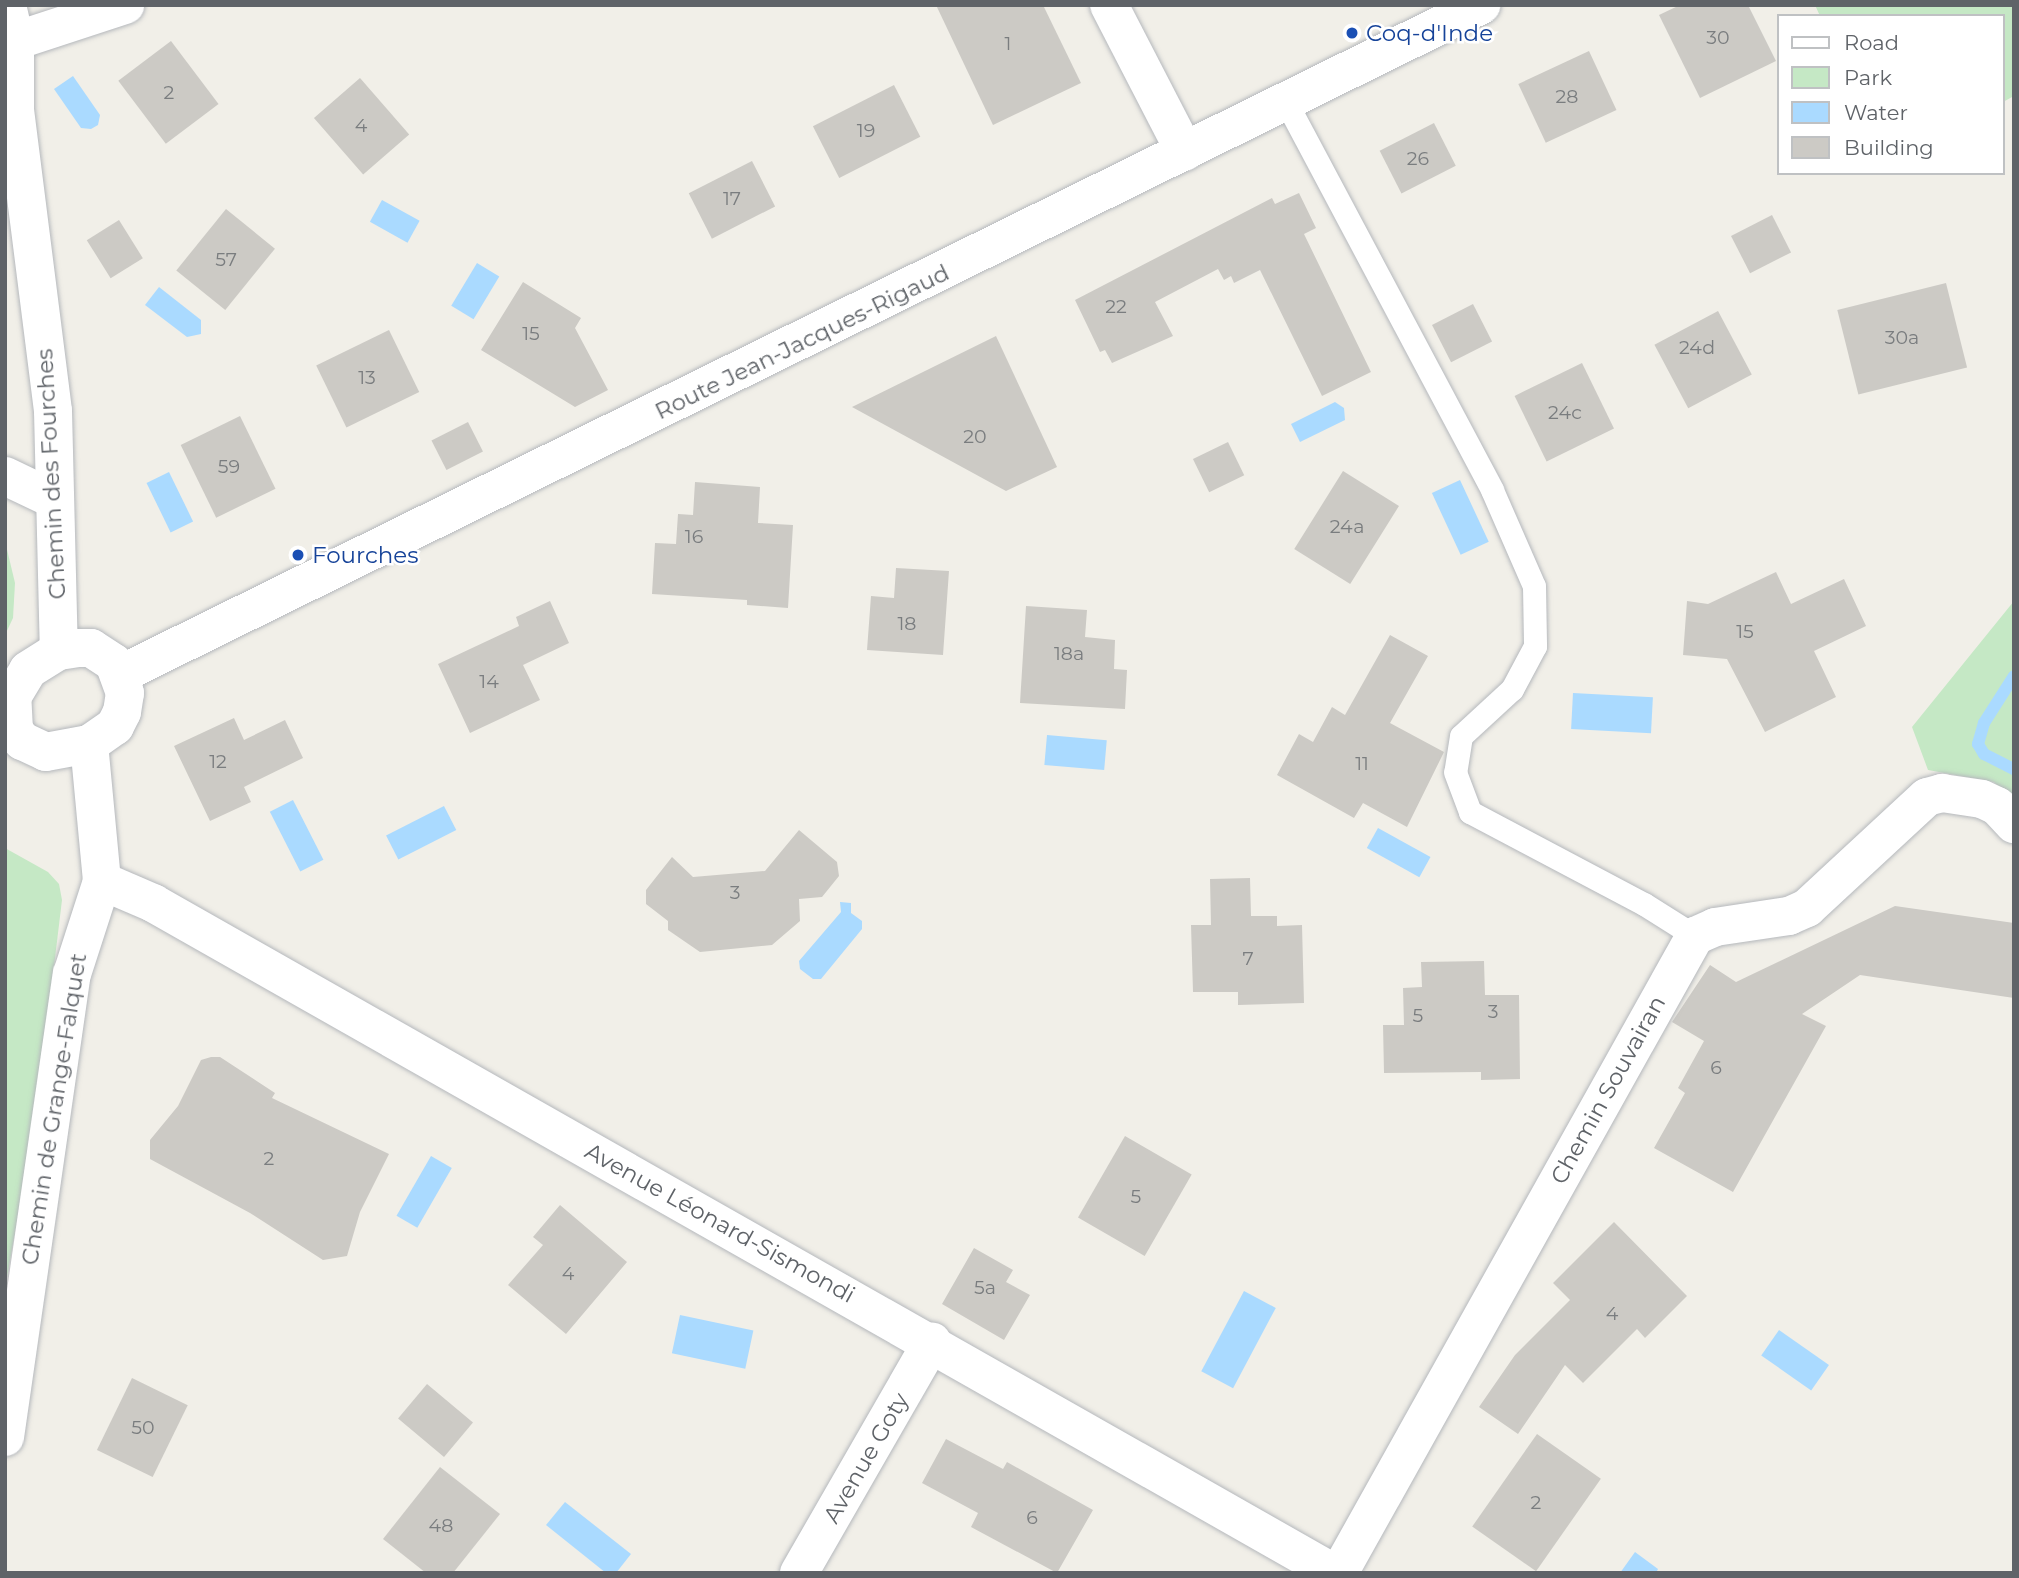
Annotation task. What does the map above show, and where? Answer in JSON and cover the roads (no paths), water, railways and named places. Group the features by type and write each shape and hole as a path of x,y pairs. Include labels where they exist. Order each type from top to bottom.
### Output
{"street":[{"path":"11,23 125,5"},
{"path":"1109,5 1185,152"},
{"name":"Route Jean-Jacques-Rigaud","path":"121,674 1481,5"},
{"name":"Chemin des Fourches","path":"11,23 15,110 53,411 52,499 59,651"},
{"path":"5,476 52,499"},
{"path":"92,649 105,655 121,674 122,712 114,726 89,744 46,752 9,732 10,709 17,684 28,670 59,651 92,649"},
{"name":"Chemin de Grange-Falquet","path":"5,1437 72,974 102,881 89,744"},
{"path":"1695,936 1715,927 1789,916 1807,908 1927,797 1942,793 1982,799 1997,806 2014,824"},
{"name":"Avenue Léonard-Sismondi","path":"102,881 166,910 1336,1573"},
{"name":"Chemin Souvairan","path":"1336,1573 1695,936"},
{"name":"Avenue Goty","path":"799,1573 932,1342"}],"lane":[{"path":"1286,102 1492,490 1534,586 1535,646 1512,689 1461,736 1455,772 1470,812 1644,904 1695,936"}],"water":[{"path":"73,76 100,115 98,125 91,129 81,128 54,89"},
{"path":"382,200 420,221 407,243 370,222"},
{"path":"477,263 499,276 474,319 451,306"},
{"path":"159,287 201,320 201,334 187,337 145,305"},
{"path":"1335,402 1344,408 1345,420 1300,442 1291,424"},
{"path":"169,472 193,521 171,532 147,483"},
{"path":"1460,480 1489,542 1461,555 1432,493"},
{"path":"1573,693 1653,697 1651,733 1571,729"},
{"path":"1047,735 1107,740 1104,770 1044,765"},
{"path":"293,800 323,860 300,872 270,812"},
{"path":"444,806 456,830 398,860 386,836"},
{"path":"1378,828 1430,857 1419,877 1367,848"},
{"path":"840,902 851,903 851,913 862,921 862,929 821,979 813,979 800,969 799,961 841,912"},
{"path":"431,1156 452,1168 417,1228 396,1216"},
{"path":"1244,1291 1276,1308 1233,1388 1201,1371"},
{"path":"680,1315 753,1331 745,1369 672,1353"},
{"path":"1779,1330 1829,1365 1811,1390 1761,1355"},
{"path":"565,1502 631,1554 616,1573 606,1573 546,1525"},
{"path":"1635,1552 1658,1569 1656,1573 1620,1573"}],"waterway":[{"path":"2014,676 1984,723 1978,744 1984,754 2014,769"}],"place":[{"name":"Coq-d'Inde","path":"1352,33"},
{"name":"Fourches","path":"298,555"}]}
